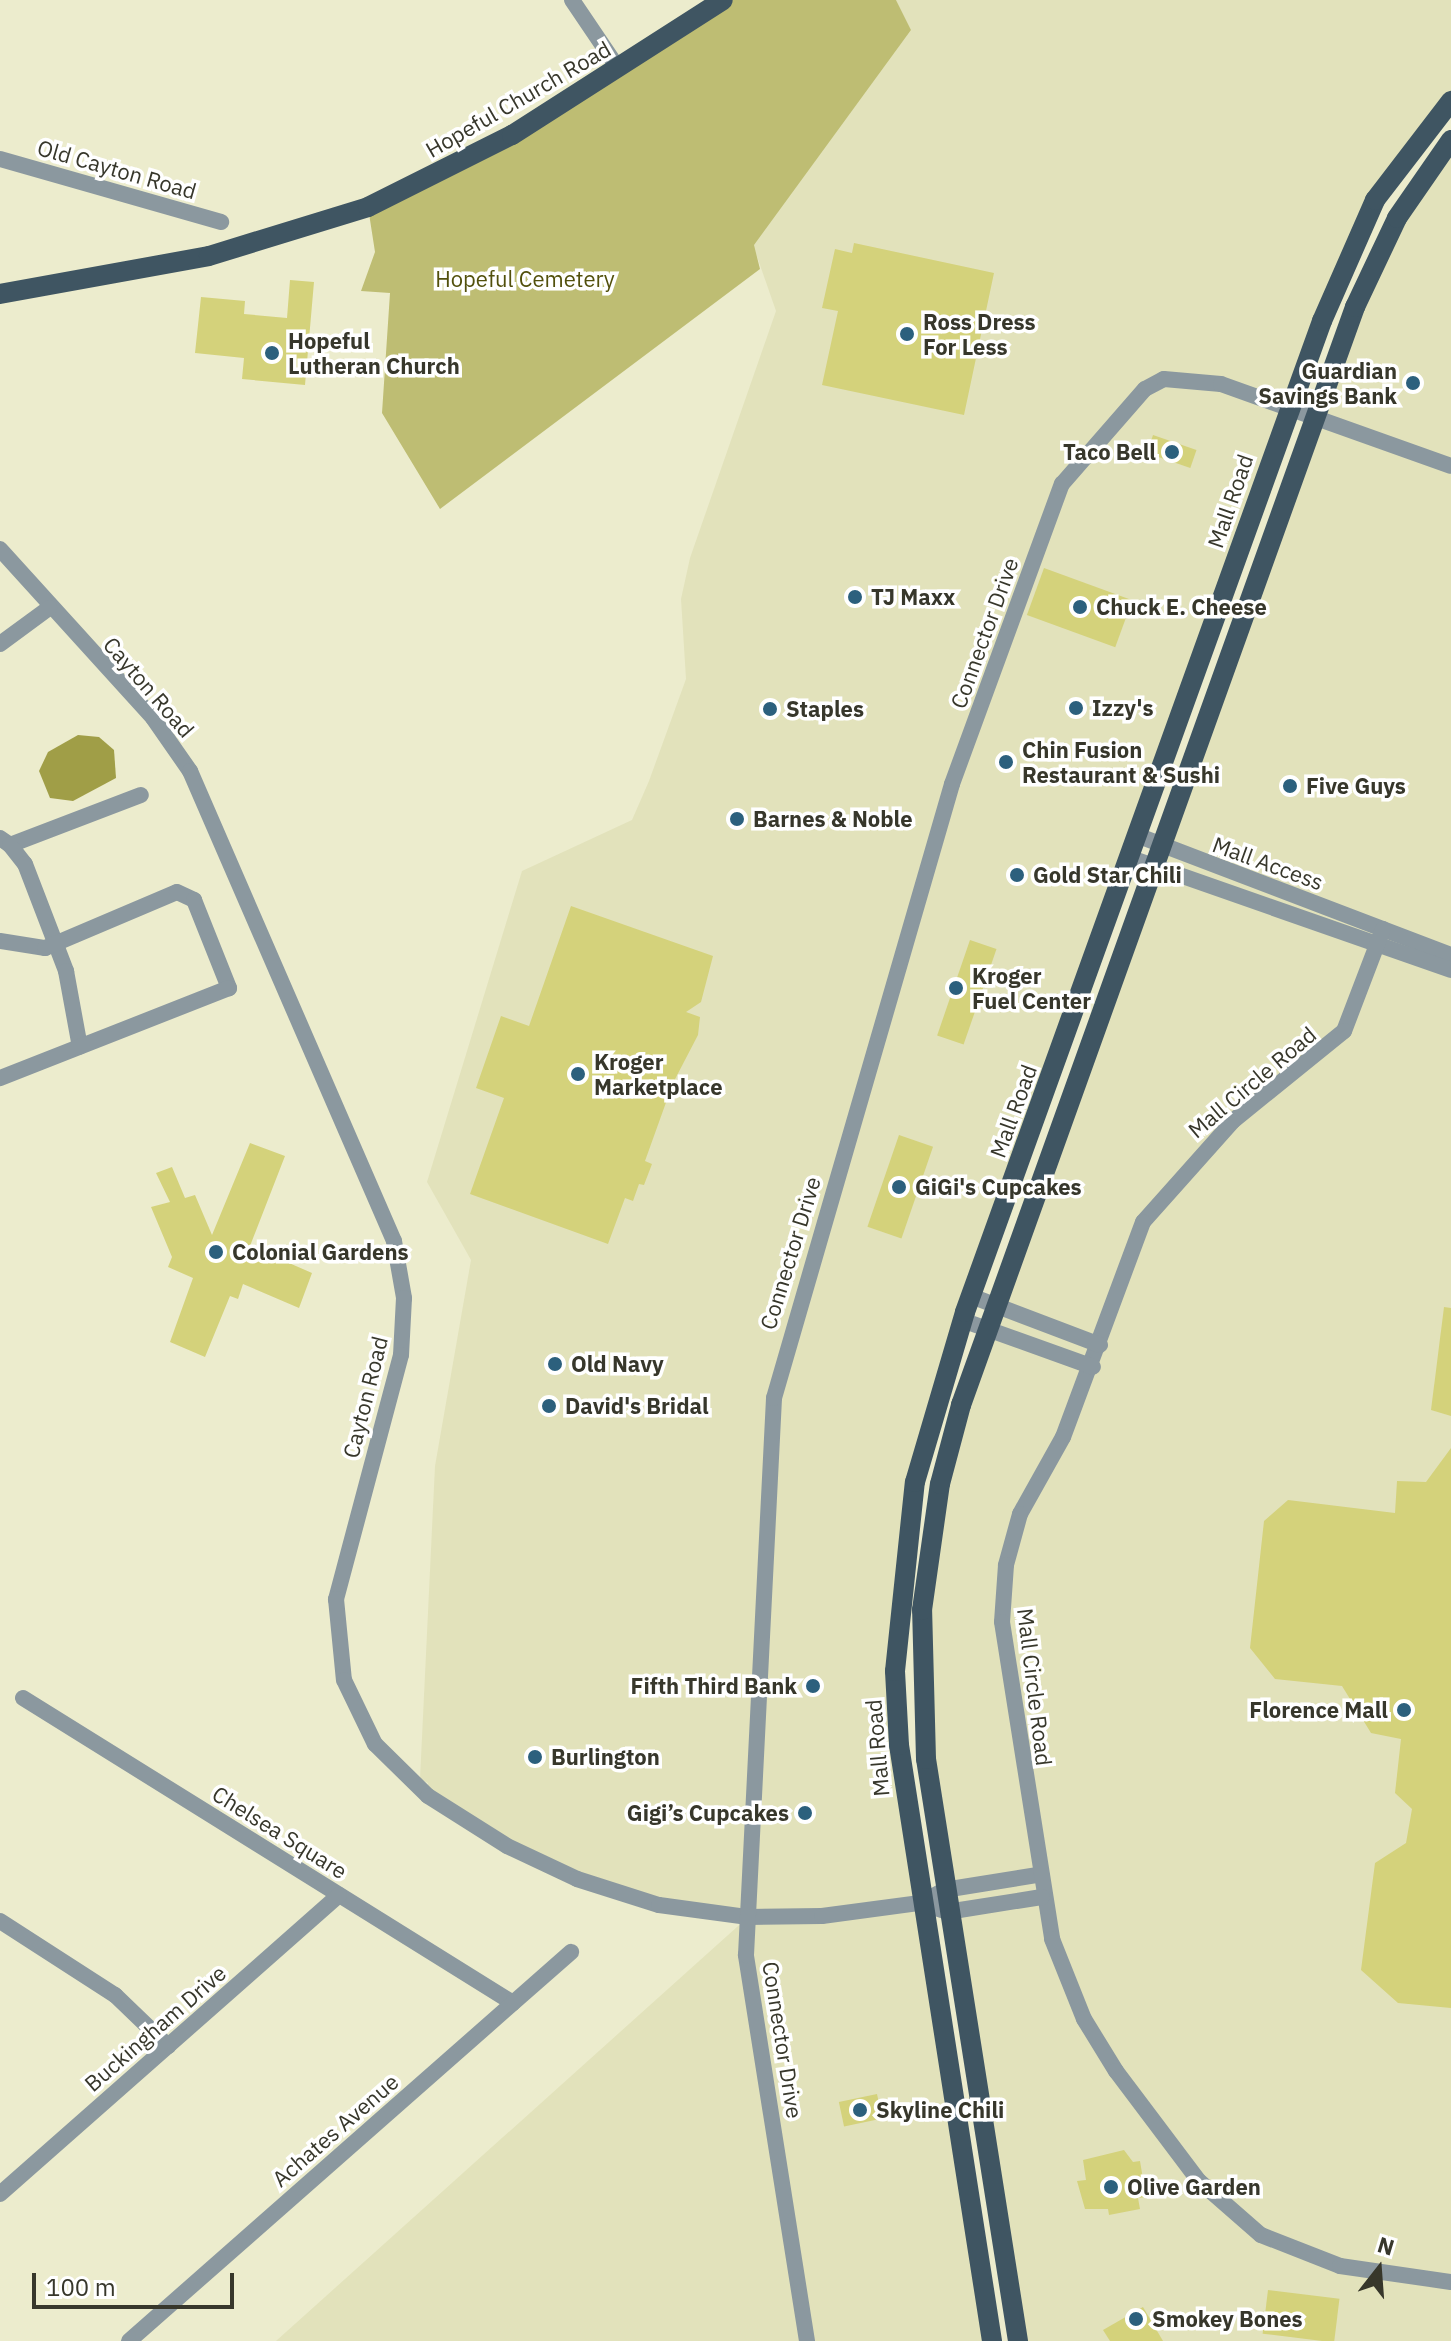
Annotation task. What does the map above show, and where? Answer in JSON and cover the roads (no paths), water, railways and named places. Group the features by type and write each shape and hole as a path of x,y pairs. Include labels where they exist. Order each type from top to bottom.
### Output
{"main road":[{"name":"Hopeful Church Road","path":"0,294 209,256 368,207 512,135 723,0"},
{"name":"Mall Road","path":"992,2341 920,1903 899,1745 899,1606 915,1482 962,1320 1139,836 1288,408 1375,200 1451,101"},
{"path":"1018,2341 947,1912 926,1759 922,1610 940,1484 997,1307 1313,417 1374,262 1451,140"}],"street":[{"path":"572,0 618,68"},
{"name":"Old Cayton Road","path":"0,159 221,222"},
{"name":"Connector Drive","path":"807,2341 748,1969 748,1917 776,1376 952,784 1072,465 1145,389 1164,379 1221,384 1288,408"},
{"path":"1288,408 1451,466"},
{"name":"Cayton Road","path":"0,549 49,608 153,718 190,771 394,1241 404,1298 401,1355 336,1599 337,1651 363,1725 391,1764 428,1796 541,1864 659,1905 748,1917 822,1916 920,1903"},
{"path":"0,644 49,608"},
{"path":"80,1047 55,943 25,864 5,842 141,795"},
{"name":"Mall Access","path":"1139,836 1383,929"},
{"name":"Mall Access","path":"1131,858 1377,948"},
{"path":"0,941 33,949 55,943 177,892 194,900 229,988 0,1078"},
{"path":"1383,929 1451,955"},
{"name":"Mall Circle Road","path":"1383,929 1344,1031 1233,1121 1163,1192 1129,1252 1093,1367 1020,1514 1002,1593 1042,1897 1064,1976 1101,2049 1224,2206 1261,2235 1311,2259 1451,2282"},
{"path":"1377,948 1451,970"},
{"path":"971,1296 1100,1345"},
{"path":"962,1320 1093,1367"},
{"name":"Chelsea Square","path":"23,1698 513,2003"},
{"path":"920,1903 944,1890 1038,1875"},
{"name":"Buckingham Drive","path":"0,2194 339,1895"},
{"path":"920,1903 947,1912 1042,1897"},
{"path":"0,1921 115,1995 168,2046"},
{"name":"Achates Avenue","path":"129,2341 571,1952"}],"place":[{"name":"Ross Dress For Less","path":"907,334"},
{"name":"Hopeful Lutheran Church","path":"272,353"},
{"name":"Guardian Savings Bank","path":"1413,383"},
{"name":"Taco Bell","path":"1172,452"},
{"name":"TJ Maxx","path":"855,597"},
{"name":"Chuck E. Cheese","path":"1080,607"},
{"name":"Izzy's","path":"1076,708"},
{"name":"Staples","path":"770,709"},
{"name":"Chin Fusion Restaurant & Sushi","path":"1006,762"},
{"name":"Five Guys","path":"1290,786"},
{"name":"Barnes & Noble","path":"737,819"},
{"name":"Gold Star Chili","path":"1017,875"},
{"name":"Kroger Fuel Center","path":"956,988"},
{"name":"Kroger Marketplace","path":"578,1074"},
{"name":"GiGi's Cupcakes","path":"899,1187"},
{"name":"Colonial Gardens","path":"216,1252"},
{"name":"Old Navy","path":"555,1364"},
{"name":"David's Bridal","path":"549,1406"},
{"name":"Fifth Third Bank","path":"813,1686"},
{"name":"Florence Mall","path":"1404,1710"},
{"name":"Burlington","path":"535,1757"},
{"name":"Gigi’s Cupcakes","path":"805,1813"},
{"name":"Skyline Chili","path":"860,2110"},
{"name":"Olive Garden","path":"1111,2187"},
{"name":"Smokey Bones","path":"1136,2319"}],"park label":[{"name":"Hopeful Cemetery","path":"525,279"}]}
